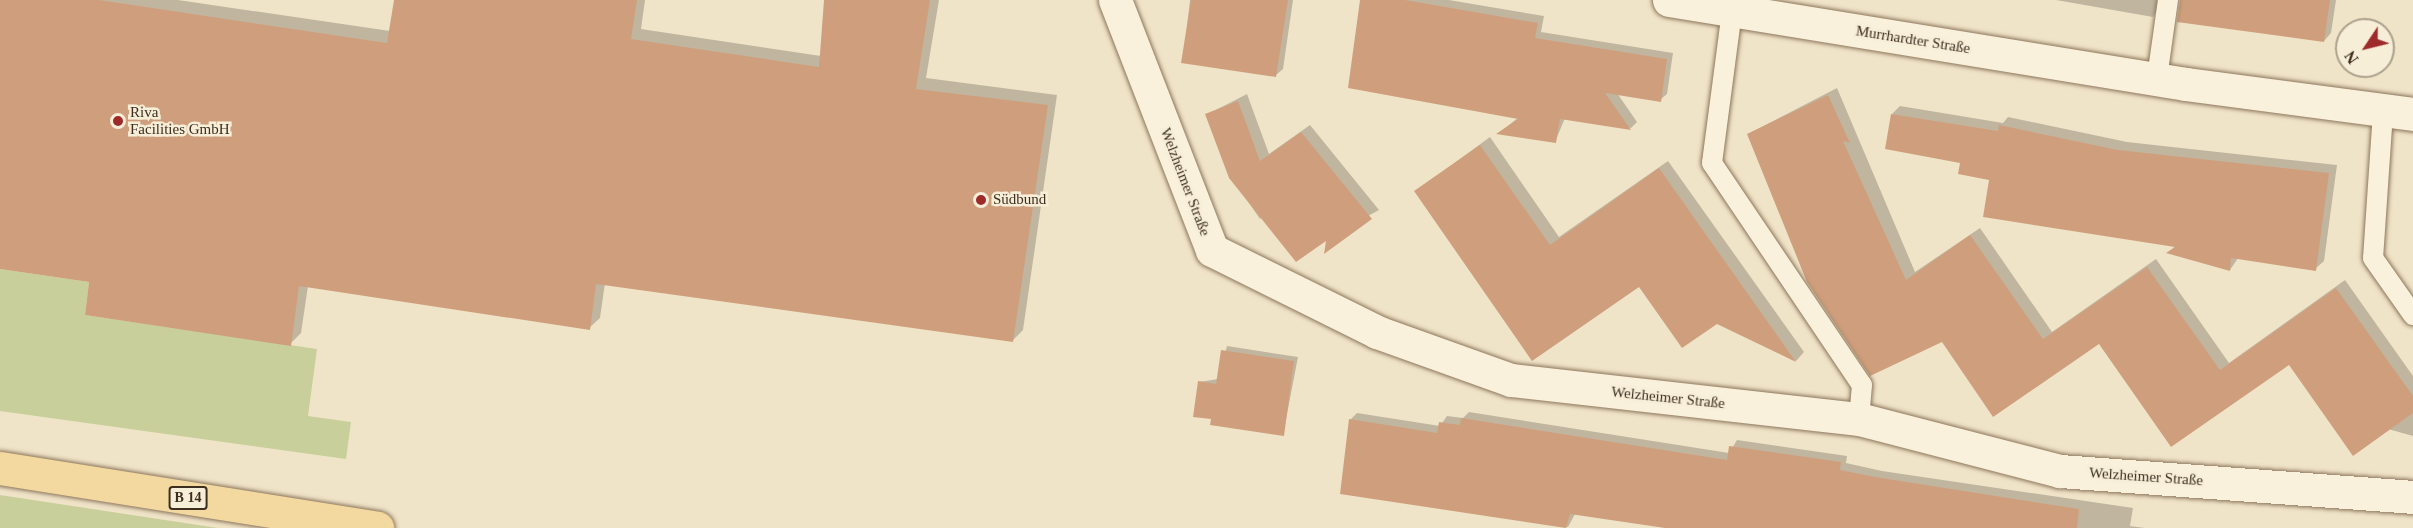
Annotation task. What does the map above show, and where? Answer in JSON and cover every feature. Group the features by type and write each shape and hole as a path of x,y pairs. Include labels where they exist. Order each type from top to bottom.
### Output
{"main road":[{"name":"B 14","path":"0,468 377,528"}],"street":[{"name":"Welzheimer Straße","path":"1115,0 1212,250 1377,332 1511,380 1858,419 2060,471 2413,497"},
{"name":"Murrhardter Straße","path":"1670,0 2157,78 2398,113"}],"lane":[{"path":"2157,78 2168,0"},
{"path":"1732,11 1712,163 1862,385 1858,419"},
{"path":"2398,113 2373,258 2413,315"}],"green space":[{"path":"0,269 89,282 85,315 317,349 308,416 351,422 346,459 0,411"},
{"path":"0,495 218,528 0,528"}],"building":[{"path":"0,0 99,0 387,43 394,0 637,0 631,39 819,67 824,0 930,0 916,89 1048,105 1013,342 596,284 590,330 299,286 291,346 85,315 89,282 0,269"},
{"path":"1191,0 1288,0 1276,77 1181,63"},
{"path":"1360,0 1405,0 1538,23 1535,38 1667,59 1661,102 1605,93 1631,130 1560,119 1556,143 1496,134 1518,119 1348,88"},
{"path":"2180,0 2330,0 2324,42 2177,22"},
{"path":"1828,95 1850,143 1843,141 1906,280 1970,235 2043,339 2147,267 2220,370 2336,288 2413,396 2413,413 2353,456 2289,365 2171,447 2099,344 1993,417 1942,342 1870,376 1807,282 1747,134"},
{"path":"1238,101 1260,161 1301,132 1372,219 1324,254 1326,241 1296,262 1229,178 1205,114"},
{"path":"1891,114 1998,131 1999,125 2118,150 2329,173 2316,271 2231,258 2230,271 2166,253 2175,247 1983,217 1989,180 1958,174 1960,163 1885,149"},
{"path":"1480,145 1550,245 1659,168 1796,362 1717,324 1682,348 1639,287 1532,361 1414,191"},
{"path":"1221,350 1294,361 1284,436 1210,425 1211,419 1193,417 1198,381 1216,384"},
{"path":"1461,418 1727,460 1729,446 1841,462 1840,470 1875,477 2079,509 2077,528 1665,528 1570,514 1566,528 1340,494 1349,419 1437,433 1439,422 1460,425"}],"place":[{"name":"Riva Facilities GmbH","path":"118,121"},
{"name":"Südbund","path":"981,200"}]}
